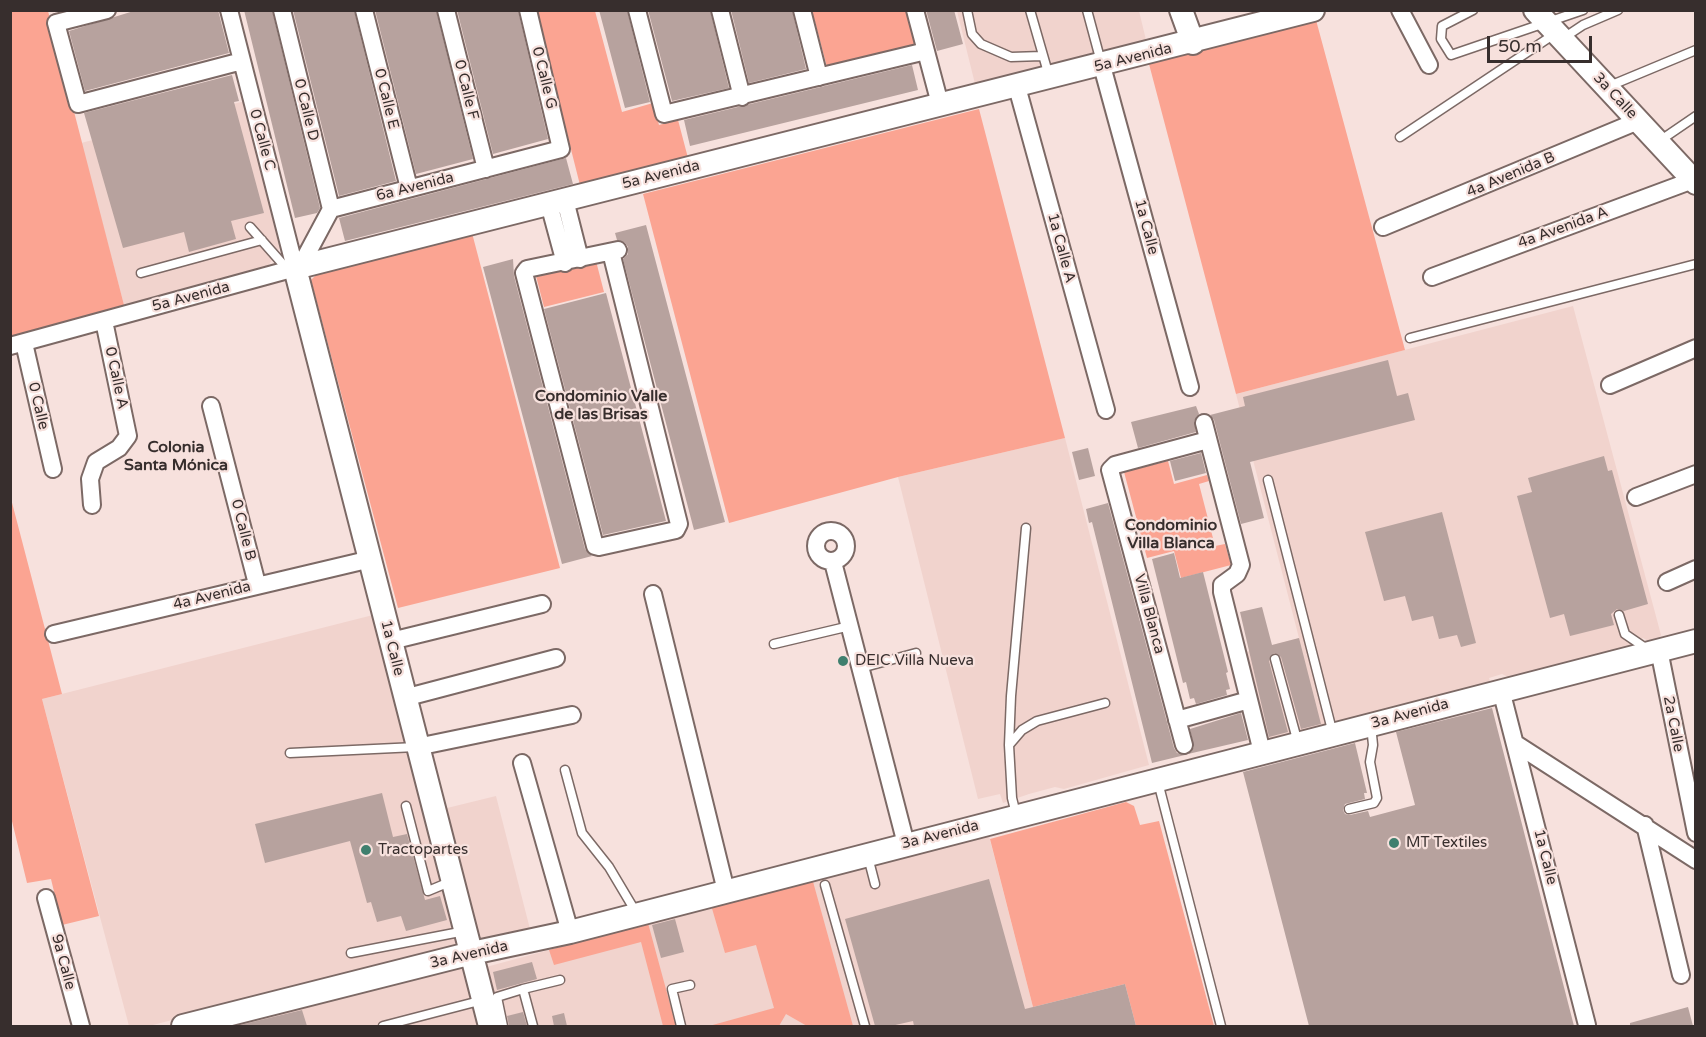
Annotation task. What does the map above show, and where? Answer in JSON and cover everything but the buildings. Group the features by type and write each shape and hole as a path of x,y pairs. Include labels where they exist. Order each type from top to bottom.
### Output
{"street":[{"path":"107,10 60,17 78,104 242,60"},
{"name":"0 Calle C","path":"229,10 295,269"},
{"name":"0 Calle D","path":"282,10 330,209"},
{"name":"0 Calle E","path":"364,10 409,188"},
{"name":"0 Calle F","path":"446,10 486,169"},
{"name":"0 Calle G","path":"528,10 561,146"},
{"path":"637,10 664,114 926,51"},
{"path":"720,10 742,97"},
{"path":"802,10 819,77"},
{"path":"915,10 940,104"},
{"path":"1181,10 1192,43"},
{"name":"5a Avenida","path":"17,344 295,269 940,104 1102,66 1313,10"},
{"path":"1400,10 1430,65"},
{"name":"3a Calle","path":"1548,22 1658,142 1687,183"},
{"name":"1a Calle","path":"1102,66 1190,387"},
{"name":"1a Calle A","path":"1017,87 1106,410"},
{"name":"4a Avenida B","path":"1383,227 1638,121"},
{"name":"6a Avenida","path":"330,209 558,150 561,146"},
{"name":"4a Avenida A","path":"1434,280 1687,183"},
{"path":"557,202 572,261"},
{"path":"295,269 330,209"},
{"path":"614,251 679,524 676,530 596,546 524,273 527,269 572,261 614,251"},
{"name":"1a Calle","path":"295,269 490,1026"},
{"name":"0 Calle A","path":"92,505 90,479 93,469 101,458 125,443 128,436 104,321"},
{"name":"0 Calle","path":"17,344 53,469"},
{"path":"1610,385 1695,348"},
{"name":"0 Calle B","path":"211,406 257,585"},
{"path":"1204,423 1241,565 1238,573 1223,583 1221,588 1262,752"},
{"name":"Villa Blanca","path":"1184,745 1110,470 1115,465 1208,440"},
{"path":"1636,497 1695,474"},
{"name":"4a Avenida","path":"54,634 370,559"},
{"path":"833,562 906,844"},
{"path":"1667,582 1695,569"},
{"path":"652,594 726,891"},
{"path":"391,641 542,604"},
{"name":"3a Avenida","path":"183,1026 472,953 638,915 867,853 1695,641"},
{"name":"2a Calle","path":"1655,651 1695,833"},
{"path":"404,698 556,658"},
{"name":"1a Calle","path":"1501,690 1587,1025"},
{"path":"1177,720 1249,700"},
{"path":"417,747 572,715"},
{"path":"1516,744 1646,825 1695,860"},
{"path":"522,763 570,932"},
{"path":"1646,825 1681,975"},
{"name":"9a Calle","path":"46,898 81,1026"}],"lane":[{"path":"967,10 972,34 981,44 1011,57 1042,56"},
{"path":"1030,10 1050,79"},
{"path":"1087,10 1102,66"},
{"path":"1473,10 1442,26 1442,39 1451,55 1583,10"},
{"path":"1400,137 1548,22 1583,25 1618,10"},
{"path":"1607,87 1695,50"},
{"path":"1658,142 1695,116"},
{"path":"250,227 295,269"},
{"path":"141,273 262,240"},
{"path":"1410,338 1695,264"},
{"path":"1268,480 1333,734"},
{"path":"1017,816 1012,798 1011,696 1026,528"},
{"path":"1619,615 1624,634 1655,651"},
{"path":"774,644 850,626"},
{"path":"861,668 916,653"},
{"path":"1275,659 1298,743"},
{"path":"1010,745 1023,730 1037,721 1105,703"},
{"path":"1349,809 1374,803 1377,798 1370,762 1373,745 1371,725"},
{"path":"290,753 417,747"},
{"path":"565,770 582,833 609,867 638,915"},
{"path":"1157,779 1221,1026"},
{"path":"406,806 428,891 452,880"},
{"path":"867,853 875,884"},
{"path":"825,885 865,1026"},
{"path":"351,953 466,931"},
{"path":"503,1026 497,998 560,980"},
{"path":"681,1026 672,989 690,985"},
{"path":"523,989 534,1026"},
{"path":"384,1026 483,1000"}],"shaded area":[{"path":"11,11 48,11 124,305 11,336"},
{"path":"536,11 595,11 622,112 653,103 659,125 678,120 688,158 581,189"},
{"path":"812,11 907,11 916,45 827,67"},
{"path":"957,11 1139,11 1147,44 976,88"},
{"path":"1316,20 1405,350 1236,394 1149,64"},
{"path":"245,101 281,246 268,266 124,305 81,143"},
{"path":"979,109 1065,438 898,477 729,523 643,194"},
{"path":"472,233 560,568 398,608 311,280 319,272"},
{"path":"596,261 604,292 544,307 536,276"},
{"path":"1573,306 1661,635 1657,641 1650,642 1643,638 1626,648 1508,677 1502,674 1489,678 1491,684 1269,741 1246,652 1299,638 1236,394"},
{"path":"1065,438 1149,765 1064,789 1055,787 1003,803 1000,794 978,799 898,477"},
{"path":"1168,461 1174,484 1207,475 1209,481 1199,484 1215,546 1225,544 1231,565 1181,578 1174,551 1147,558 1124,472"},
{"path":"10,495 62,694 42,699 99,916 62,925 51,879 27,883 11,817"},
{"path":"373,615 458,946 149,1026 129,1026 42,699"},
{"path":"496,796 531,933 486,945 476,937 443,809"},
{"path":"1126,802 1134,806 1140,825 1159,821 1214,1026 1136,1026 1125,984 1033,1007 990,839"},
{"path":"988,832 1033,1007 1125,984 1136,1026 501,1026 486,967"},
{"path":"812,878 853,1026 807,1026 786,1014 779,1026 709,1026 774,1008 756,945 725,953 711,905"},
{"path":"648,923 676,1026 663,1026 641,942 554,965 549,950"},
{"path":"463,963 478,1026 215,1026"}],"place":[{"name":"DEIC Villa Nueva","path":"843,661"},
{"name":"MT Textiles","path":"1394,843"},
{"name":"Tractopartes","path":"366,850"}],"district":[{"name":"Condominio Valle de las Brisas","path":"601,406"},
{"name":"Colonia Santa Mónica","path":"176,457"},
{"name":"Condominio Villa Blanca","path":"1171,535"}]}
